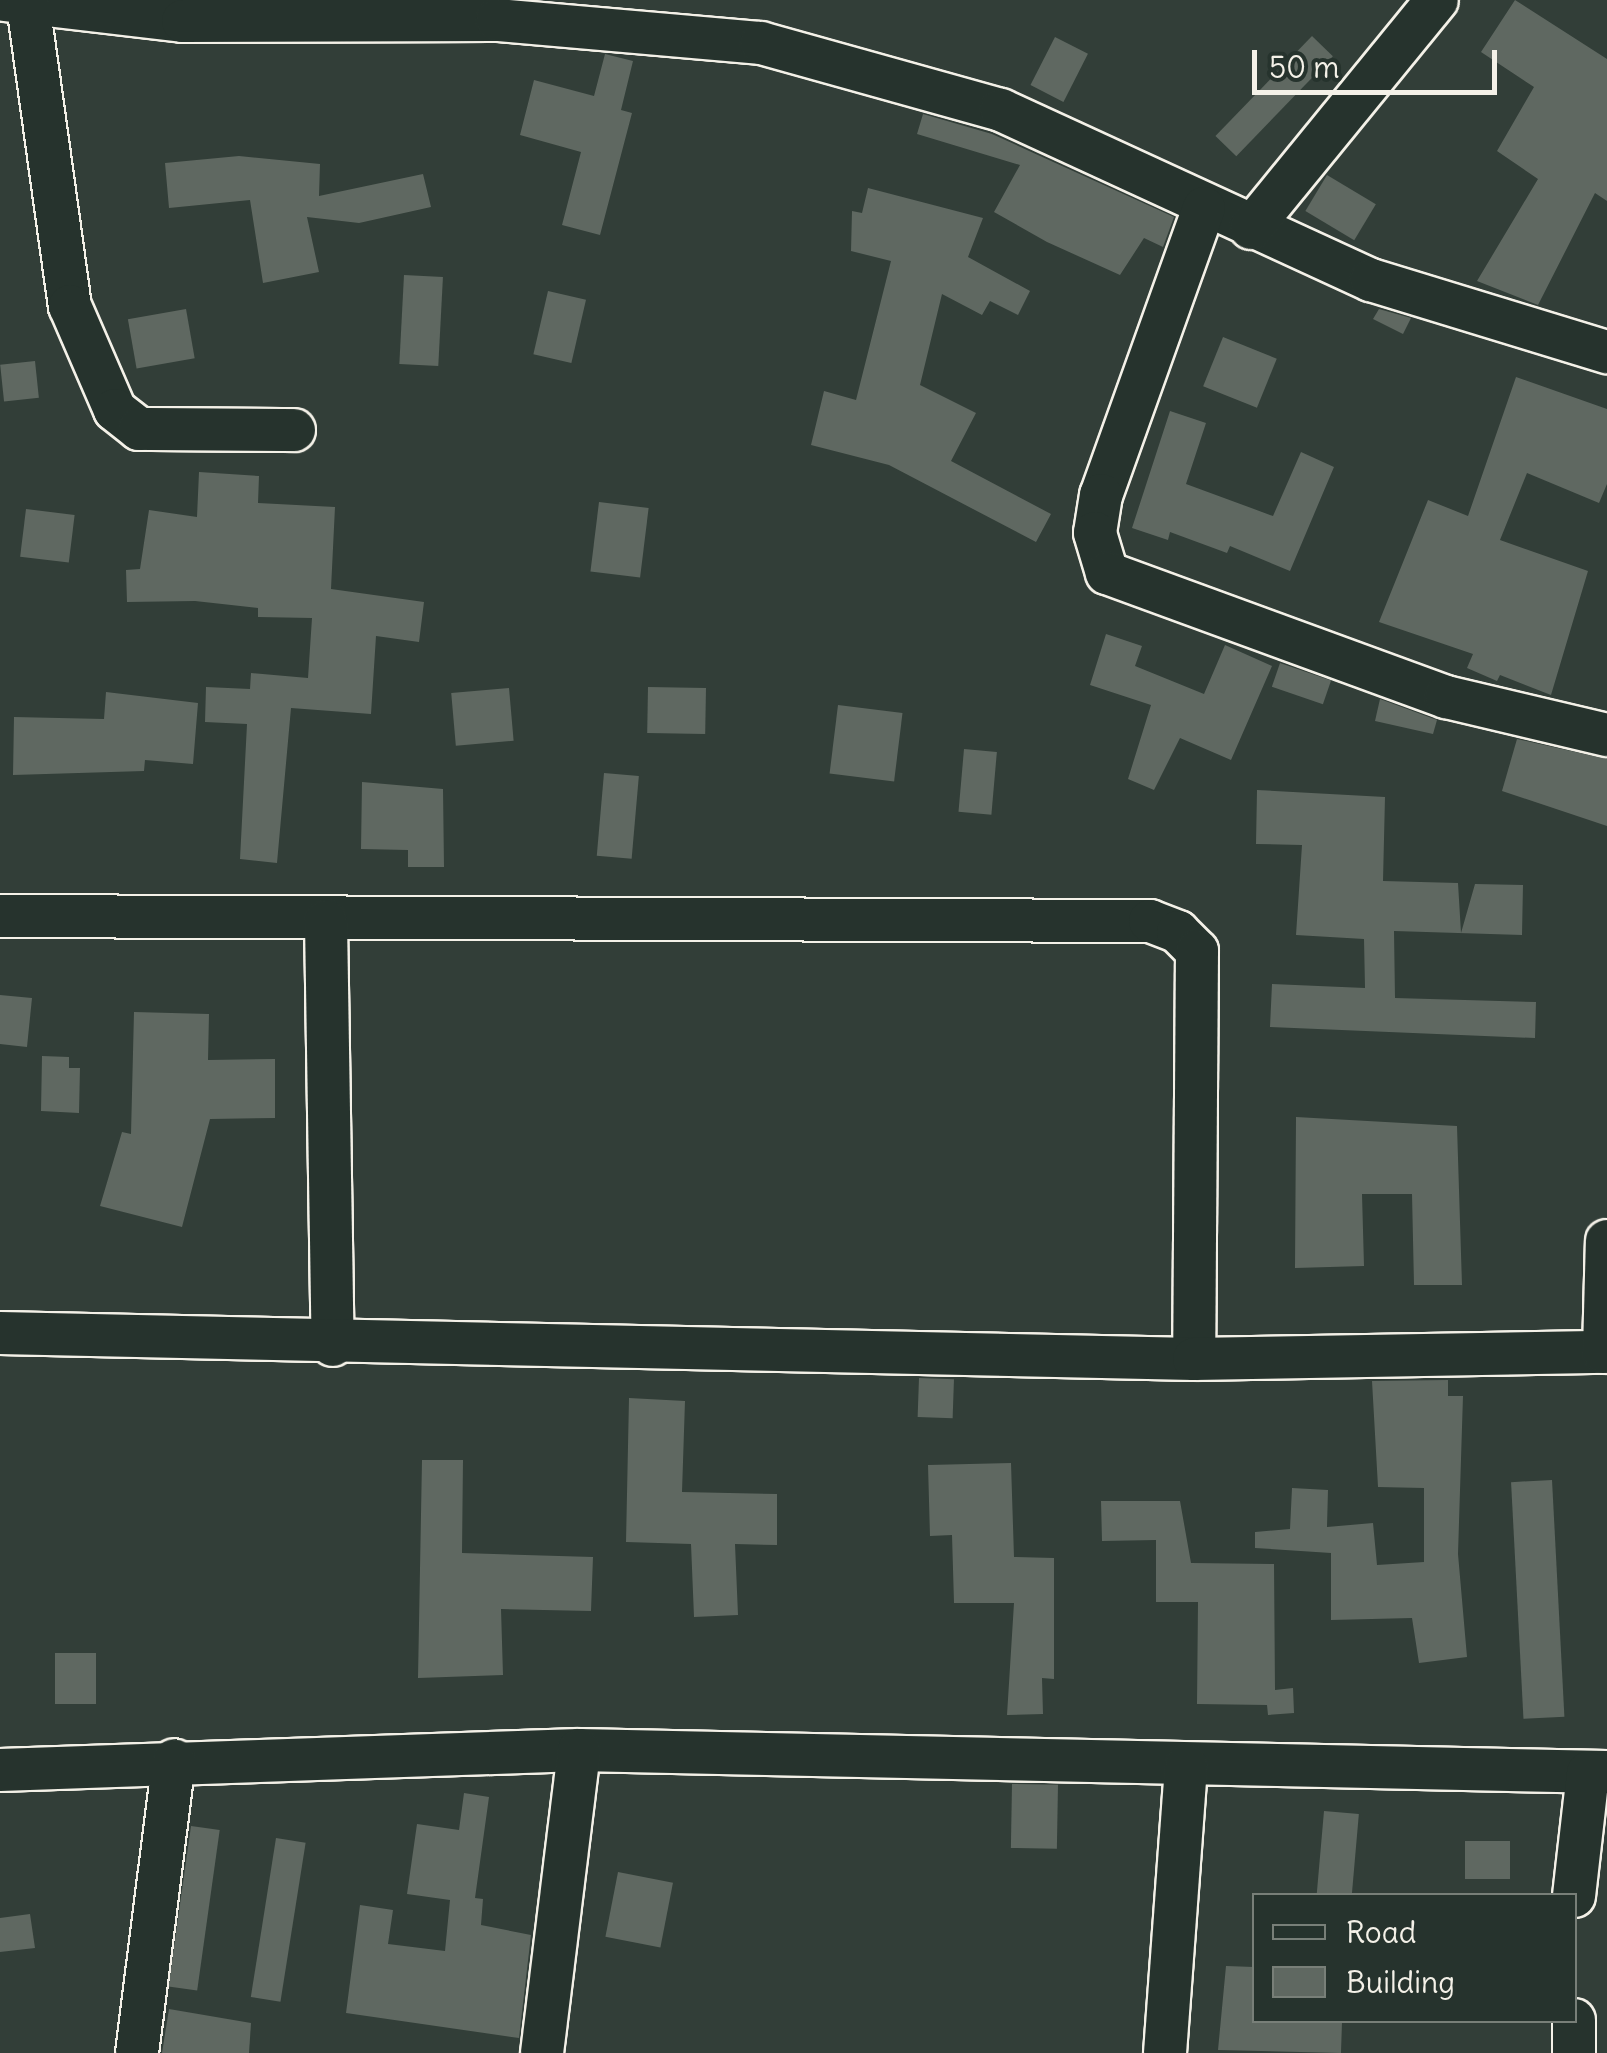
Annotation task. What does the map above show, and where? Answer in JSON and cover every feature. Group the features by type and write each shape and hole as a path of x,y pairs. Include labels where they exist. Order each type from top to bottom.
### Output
{"street":[{"path":"1251,228 1437,0"},
{"path":"294,430 139,429 115,410 70,306 16,2 183,21 301,10 507,10 762,43 1001,110 1204,208 1371,280 1607,352"},
{"path":"1204,208 1100,496 1095,533 1107,573 1446,697 1607,734"},
{"path":"0,916 326,921 1150,921 1178,932 1197,951 1194,1358"},
{"path":"326,921 333,1345"},
{"path":"0,1333 333,1345 1194,1358 1606,1352 1607,1240"},
{"path":"542,2053 579,1750"},
{"path":"0,1770 174,1760 579,1750 1598,1772 1575,1893"},
{"path":"137,2053 174,1760"},
{"path":"1165,2053 1186,1766"},
{"path":"1574,2023 1574,2053"}],"building":[{"path":"1515,0 1607,59 1607,201 1595,193 1538,305 1477,281 1538,179 1497,151 1534,87 1481,52"},
{"path":"1312,36 1333,56 1236,156 1215,136"},
{"path":"1055,37 1088,54 1063,102 1030,85"},
{"path":"605,54 633,61 621,110 632,113 600,235 562,225 581,152 520,135 534,80 594,96"},
{"path":"923,114 992,134 1174,217 1163,247 1144,238 1120,275 1047,242 994,212 1020,165 917,134"},
{"path":"239,156 320,164 319,196 423,174 431,207 359,223 307,217 319,272 263,283 250,200 169,208 165,163"},
{"path":"1327,175 1376,204 1354,240 1305,211"},
{"path":"868,188 983,218 968,257 1030,291 1018,315 990,301 982,315 942,294 920,385 976,413 951,461 1051,514 1036,542 889,465 811,445 824,391 856,400 891,261 851,251 852,211 862,213"},
{"path":"404,275 443,277 438,366 399,364"},
{"path":"548,291 586,300 571,363 533,354"},
{"path":"186,309 195,358 137,368 128,319"},
{"path":"1379,309 1411,318 1403,334 1373,319"},
{"path":"1223,337 1277,359 1257,408 1203,386"},
{"path":"35,361 39,398 4,401 0,365"},
{"path":"1516,377 1607,409 1607,484 1599,503 1527,473 1500,540 1588,571 1551,695 1500,675 1497,681 1467,668 1473,654 1379,622 1428,500 1468,516"},
{"path":"1170,411 1206,423 1186,484 1273,516 1301,452 1334,467 1290,571 1230,546 1227,553 1170,532 1168,540 1132,528"},
{"path":"199,472 259,476 258,503 335,507 331,589 424,602 419,642 376,636 371,714 291,708 277,863 240,859 247,724 205,722 206,687 250,689 251,673 308,678 312,618 258,617 258,608 195,601 127,602 126,570 140,569 149,510 197,517"},
{"path":"599,502 649,508 640,578 590,571"},
{"path":"26,509 75,515 69,563 20,557"},
{"path":"1106,634 1142,646 1135,666 1204,694 1225,645 1272,666 1231,760 1180,738 1154,790 1128,779 1151,705 1090,685"},
{"path":"1280,663 1331,681 1323,704 1272,687"},
{"path":"648,687 706,688 705,734 647,733"},
{"path":"509,688 514,741 456,746 451,693"},
{"path":"106,692 198,703 193,764 145,760 144,771 13,775 14,717 104,719"},
{"path":"1380,699 1437,720 1433,734 1375,721"},
{"path":"838,705 903,713 894,781 830,773"},
{"path":"1517,739 1607,759 1607,826 1502,791"},
{"path":"964,749 997,752 991,815 959,812"},
{"path":"604,773 639,776 632,859 597,856"},
{"path":"362,782 443,789 444,867 408,867 408,850 361,849"},
{"path":"1257,790 1385,797 1383,881 1458,883 1461,933 1475,884 1523,885 1522,935 1394,931 1395,998 1536,1002 1535,1038 1270,1027 1272,984 1365,988 1364,939 1296,935 1302,845 1256,844"},
{"path":"0,995 32,998 27,1047 0,1044"},
{"path":"134,1012 209,1014 208,1060 275,1059 275,1118 210,1119 182,1227 100,1206 122,1132 131,1134"},
{"path":"42,1056 69,1057 69,1068 80,1068 79,1113 41,1111"},
{"path":"1296,1117 1457,1126 1462,1285 1414,1285 1412,1194 1362,1194 1364,1266 1295,1268"},
{"path":"919,1378 954,1379 953,1418 918,1417"},
{"path":"1448,1380 1448,1396 1463,1396 1458,1554 1467,1657 1419,1663 1412,1618 1331,1620 1331,1553 1255,1548 1255,1532 1290,1529 1292,1488 1328,1490 1327,1527 1373,1523 1377,1565 1424,1562 1424,1488 1378,1487 1372,1381"},
{"path":"629,1398 685,1401 682,1492 777,1494 777,1545 735,1544 738,1615 694,1617 691,1544 626,1542"},
{"path":"422,1460 463,1460 462,1553 593,1557 591,1611 501,1609 503,1675 418,1678"},
{"path":"1011,1463 1014,1557 1054,1558 1054,1679 1042,1678 1043,1714 1007,1715 1014,1603 954,1603 952,1535 930,1536 928,1465"},
{"path":"1552,1480 1564,1717 1523,1719 1511,1482"},
{"path":"1101,1501 1180,1501 1191,1563 1274,1564 1275,1690 1293,1688 1294,1713 1268,1715 1267,1705 1197,1704 1198,1602 1156,1602 1156,1540 1102,1541"},
{"path":"55,1653 96,1653 96,1704 55,1704"},
{"path":"1012,1784 1058,1785 1057,1849 1011,1848"},
{"path":"464,1793 489,1797 475,1898 483,1899 481,1925 531,1935 519,2038 346,2013 360,1905 393,1910 388,1944 445,1951 450,1900 407,1894 417,1824 459,1830"},
{"path":"1324,1811 1359,1814 1352,1893 1317,1893"},
{"path":"191,1826 220,1830 197,1990 168,1986"},
{"path":"276,1838 306,1843 280,2002 251,1997"},
{"path":"1465,1841 1510,1841 1510,1879 1465,1879"},
{"path":"618,1872 673,1883 660,1947 605,1937"},
{"path":"30,1914 35,1948 0,1952 0,1918"},
{"path":"1226,1966 1252,1967 1252,2023 1342,2023 1341,2053 1218,2050"},
{"path":"169,2009 251,2023 249,2053 162,2053"}]}
